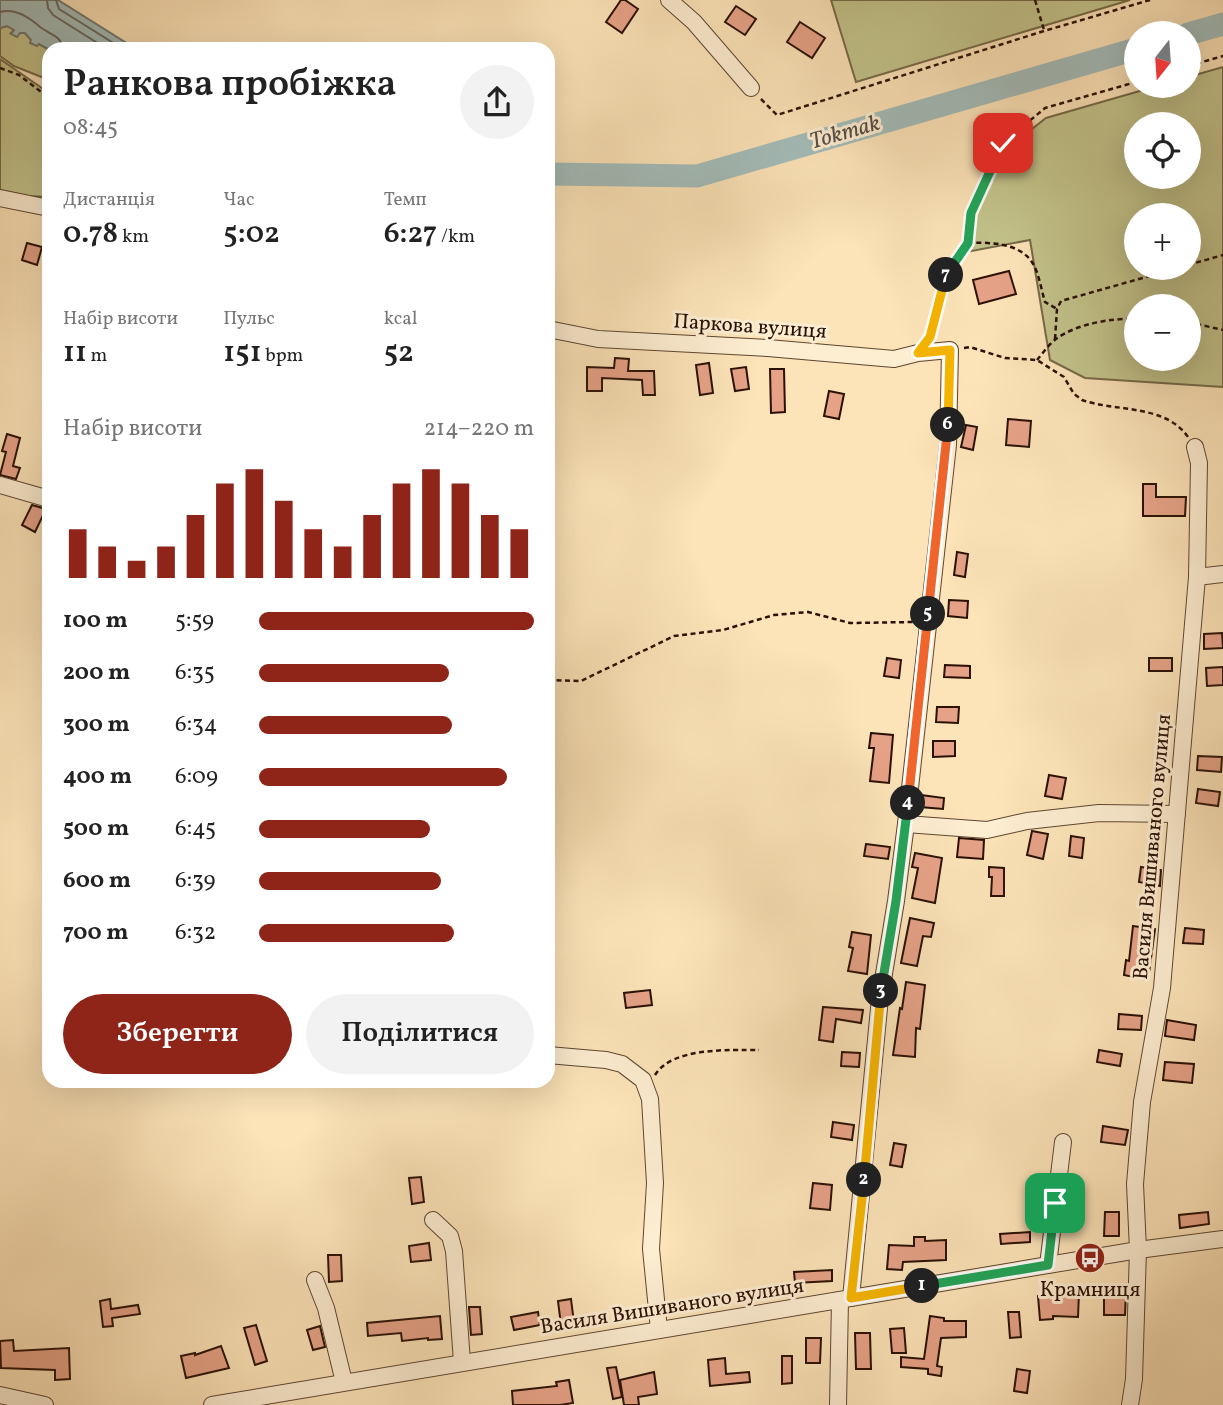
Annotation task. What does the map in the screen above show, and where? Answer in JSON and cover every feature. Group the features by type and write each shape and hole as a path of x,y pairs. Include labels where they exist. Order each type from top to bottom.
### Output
{"street":[{"path":"669,0 694,22 751,88"},
{"path":"0,198 42,207"},
{"name":"Паркова вулиця","path":"555,330 598,339 768,348 894,359 918,353 950,350"},
{"path":"838,1405 846,1299 880,998 906,824 948,445 950,350"},
{"name":"Василя Вишиваного вулиця","path":"1130,1405 1134,1379 1138,1250 1135,1184 1142,1102 1162,988 1197,577 1199,463 1195,447"},
{"path":"0,485 42,497"},
{"path":"1197,577 1223,574"},
{"path":"906,824 987,830 1027,821 1099,813 1177,814"},
{"path":"555,1056 622,1064 643,1080 650,1099 655,1183 651,1249 659,1330"},
{"path":"1048,1265 1063,1142"},
{"path":"433,1220 450,1236 454,1251 463,1362"},
{"name":"Василя Вишиваного вулиця","path":"212,1405 1138,1250 1223,1239"},
{"path":"315,1280 326,1308 344,1382"},
{"path":"0,1395 45,1405"}],"path":[{"path":"1035,0 1044,31"},
{"path":"751,88 776,115 1150,0"},
{"path":"1201,62 1223,56"},
{"path":"0,68 19,75 42,93"},
{"path":"918,353 930,337 946,276 968,243 971,213 1003,143 1045,108 1124,85"},
{"path":"968,243 985,242 1010,246 1027,256 1036,268 1045,302 1056,309"},
{"path":"1201,261 1223,255"},
{"path":"1055,339 1056,309 1061,302 1137,280"},
{"path":"1037,360 1055,339 1078,328 1124,319"},
{"path":"1201,325 1223,330"},
{"path":"950,350 970,347 1005,358 1037,360 1063,377 1074,394 1082,400 1160,415 1180,428 1195,447"},
{"path":"555,680 581,681 674,636 723,630 774,615 808,612 850,623 911,622 927,625"},
{"path":"650,1099 653,1079 665,1063 709,1050 759,1050"}],"green space":[{"path":"831,0 1130,0 856,82"},
{"path":"7,26 14,30 11,33 25,33 42,46 42,77 14,66 0,56 0,28"},
{"path":"0,59 42,88 42,197 0,190"},
{"path":"1223,67 1223,387 1085,378 1050,360 1030,240 961,253 982,194 1009,147 1046,118 1124,96 1124,98 1201,98 1201,73"}],"water":[{"path":"0,0 58,0 125,42 42,42 42,46 37,46 30,43 31,40 25,33 20,33 17,37 11,34 14,30 7,26 0,28"}],"building":[{"path":"621,0 638,9 622,33 606,22"},
{"path":"736,6 756,19 745,35 725,22"},
{"path":"800,22 825,38 812,58 787,42"},
{"path":"27,243 42,247 37,265 22,260"},
{"path":"1009,271 1016,294 979,304 973,280"},
{"path":"615,358 629,359 628,371 654,371 655,395 643,395 642,380 602,378 602,391 587,391 587,367 614,368"},
{"path":"709,363 713,393 700,395 696,365"},
{"path":"746,367 749,389 735,391 731,369"},
{"path":"770,369 784,369 785,412 771,413"},
{"path":"829,391 844,394 839,419 824,416"},
{"path":"1008,419 1031,421 1029,447 1006,445"},
{"path":"966,425 977,427 973,450 961,447"},
{"path":"7,434 20,438 13,466 20,468 16,479 0,475"},
{"path":"1143,484 1156,484 1156,497 1186,497 1185,516 1143,516"},
{"path":"32,505 42,508 42,517 35,532 22,525"},
{"path":"957,552 968,554 965,577 954,575"},
{"path":"949,600 968,601 967,618 948,616"},
{"path":"1222,633 1223,648 1204,649 1204,634"},
{"path":"887,658 901,660 899,678 884,676"},
{"path":"1149,658 1172,658 1172,671 1149,671"},
{"path":"945,665 970,666 970,678 944,677"},
{"path":"1223,667 1223,685 1207,686 1206,668"},
{"path":"937,707 959,707 958,723 936,722"},
{"path":"871,733 893,735 889,783 870,781 874,748 869,748"},
{"path":"933,741 955,741 955,756 933,757"},
{"path":"1198,756 1222,757 1221,772 1197,770"},
{"path":"1049,775 1066,778 1062,799 1045,796"},
{"path":"1198,789 1220,792 1218,806 1196,803"},
{"path":"921,795 944,798 943,809 920,807"},
{"path":"1032,831 1048,834 1043,859 1027,855"},
{"path":"1071,836 1084,838 1082,858 1069,856"},
{"path":"959,838 984,840 983,859 957,857"},
{"path":"866,844 890,847 888,859 864,856"},
{"path":"915,853 942,858 935,903 912,898 918,868 912,867"},
{"path":"989,867 1004,868 1004,896 991,896 992,877 989,877"},
{"path":"1141,867 1161,870 1160,886 1139,882"},
{"path":"910,918 934,923 931,937 923,936 917,966 901,963"},
{"path":"1133,926 1155,929 1148,980 1124,975 1126,960 1129,961"},
{"path":"1185,928 1204,930 1203,944 1183,943"},
{"path":"852,932 871,935 867,974 848,971 853,948 849,947"},
{"path":"906,982 925,985 920,1029 916,1028 915,1057 893,1055"},
{"path":"650,990 652,1005 626,1008 624,993"},
{"path":"823,1007 863,1010 861,1023 836,1019 833,1042 819,1040"},
{"path":"1119,1014 1142,1016 1141,1030 1118,1029"},
{"path":"1167,1020 1196,1025 1194,1040 1165,1036"},
{"path":"1099,1050 1122,1054 1120,1066 1097,1062"},
{"path":"842,1052 860,1053 859,1067 841,1066"},
{"path":"1165,1062 1194,1064 1192,1083 1163,1080"},
{"path":"833,1122 854,1125 852,1140 831,1137"},
{"path":"1103,1126 1128,1130 1125,1145 1101,1142"},
{"path":"894,1143 906,1145 902,1167 890,1165"},
{"path":"421,1177 424,1202 412,1204 409,1178"},
{"path":"813,1183 832,1185 830,1210 810,1208"},
{"path":"1105,1212 1119,1212 1119,1236 1104,1236"},
{"path":"1208,1212 1209,1224 1180,1228 1179,1215"},
{"path":"1030,1232 1030,1242 1001,1244 1000,1234"},
{"path":"914,1237 925,1237 925,1241 946,1240 946,1260 903,1262 902,1270 887,1269 889,1245 914,1246"},
{"path":"429,1243 431,1260 411,1262 409,1246"},
{"path":"328,1255 341,1255 342,1281 329,1282"},
{"path":"832,1270 832,1281 795,1283 794,1272"},
{"path":"1126,1291 1125,1315 1104,1315 1104,1292"},
{"path":"1079,1292 1078,1317 1053,1316 1053,1319 1040,1320 1038,1296"},
{"path":"110,1299 111,1309 138,1305 140,1314 112,1318 113,1326 103,1327 100,1301"},
{"path":"571,1299 574,1323 561,1325 558,1301"},
{"path":"469,1307 480,1307 482,1334 471,1335"},
{"path":"538,1312 540,1325 514,1330 511,1317"},
{"path":"1008,1312 1019,1312 1021,1337 1010,1338"},
{"path":"440,1316 442,1339 402,1341 401,1333 368,1336 367,1323"},
{"path":"930,1316 944,1318 944,1321 966,1321 966,1337 941,1338 937,1366 942,1367 941,1376 928,1374 928,1369 901,1367 901,1357 924,1359"},
{"path":"256,1325 267,1361 255,1365 244,1328"},
{"path":"320,1326 325,1347 313,1350 307,1330"},
{"path":"904,1328 906,1353 892,1353 890,1329"},
{"path":"855,1333 870,1333 871,1369 856,1369"},
{"path":"806,1338 821,1338 820,1363 806,1363"},
{"path":"13,1340 14,1351 69,1348 70,1379 55,1380 55,1370 1,1368 0,1341"},
{"path":"221,1346 229,1368 186,1378 181,1356 195,1355"},
{"path":"782,1356 792,1356 792,1383 782,1384"},
{"path":"725,1358 726,1374 749,1372 750,1382 710,1386 708,1360"},
{"path":"616,1367 622,1397 613,1399 607,1368"},
{"path":"1017,1369 1030,1371 1027,1393 1014,1391"},
{"path":"654,1372 657,1394 638,1397 639,1405 624,1405 620,1380"},
{"path":"569,1380 573,1403 513,1405 512,1391 557,1386 556,1382"}],"waterway":[{"name":"Tokmak","path":"1201,30 1223,24"},
{"name":"Tokmak","path":"555,174 697,176 1124,52"}],"place":[{"name":"Крамниця","path":"1090,1258"}],"route":[{"path":"1003,143 971,213 968,243 946,276 930,337 918,353 950,350 948,445 906,824 880,998 851,1298 1048,1265 1055,1203"}]}
